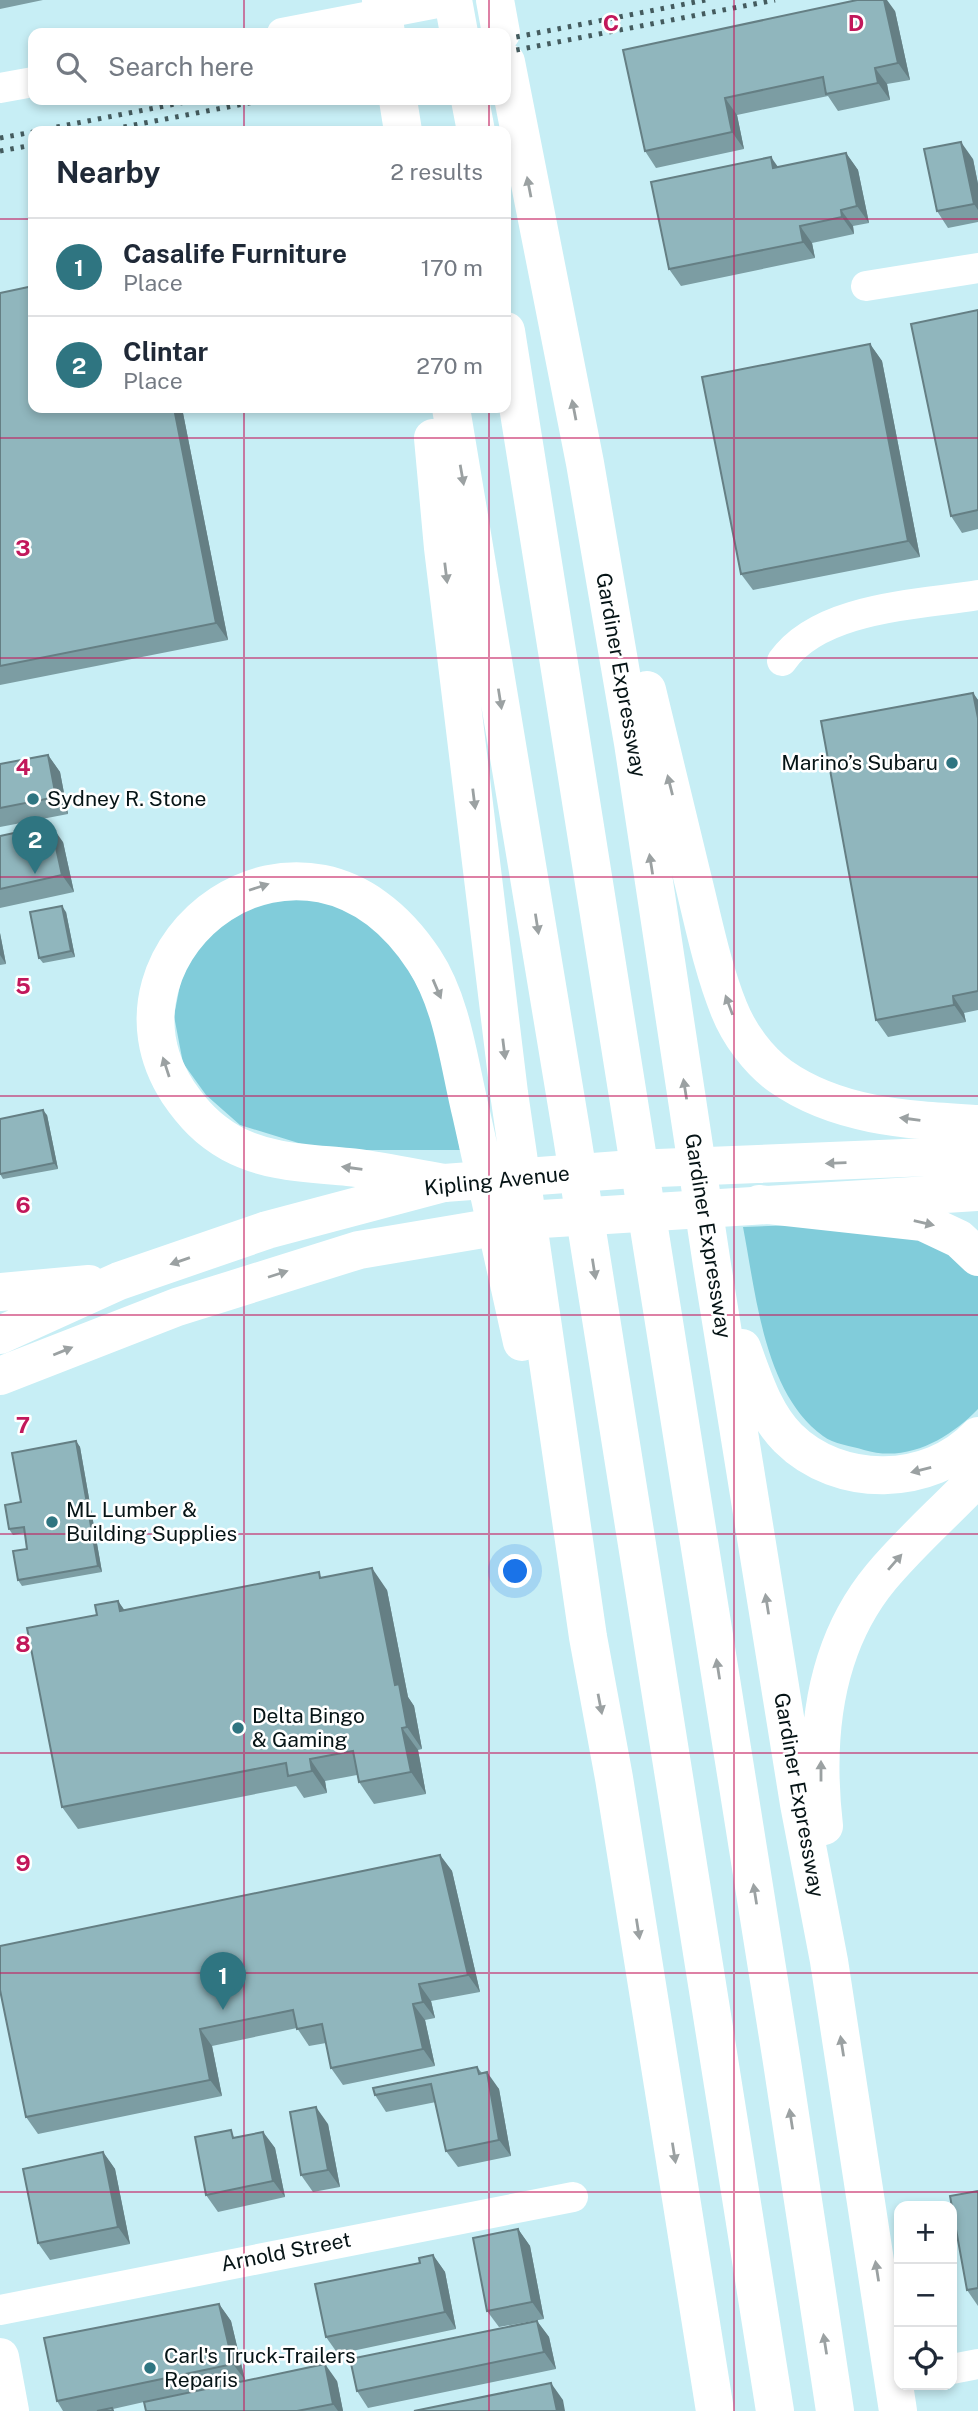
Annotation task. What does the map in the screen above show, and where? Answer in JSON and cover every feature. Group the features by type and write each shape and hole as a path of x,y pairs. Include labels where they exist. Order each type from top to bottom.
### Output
{"main road":[{"path":"381,0 385,28"},
{"path":"453,0 458,28"},
{"path":"495,0 499,28"},
{"name":"Gardiner Expressway","path":"511,90 584,463 633,743 712,1265 799,1804 829,1961 898,2411"},
{"path":"399,105 403,126"},
{"path":"511,362 782,2062 835,2411"},
{"path":"430,413 443,548 509,1093 588,1637"},
{"path":"452,413 574,1144 775,2411"},
{"path":"584,463 635,640 702,915 729,1009 742,1034 762,1060 779,1075 827,1102 859,1111 918,1121 978,1124"},
{"path":"444,1183 349,1167 296,1164 233,1144 206,1128 168,1076 160,1046 157,1010 166,972 181,942 201,919 219,905 267,883 299,880 325,885 369,901 395,924 426,964 453,1034 588,1637 614,1778 714,2410"},
{"name":"Kipling Avenue","path":"0,1335 119,1281 267,1230 444,1183 619,1170 978,1155"},
{"name":"Kipling Avenue","path":"0,1376 177,1307 281,1273 359,1250 453,1232 542,1219 759,1203 978,1192"},
{"path":"759,1203 923,1222 951,1234 978,1257"},
{"path":"712,1265 759,1394 787,1437 805,1453 831,1466 888,1475 934,1466 953,1458 978,1436"},
{"path":"0,1292 119,1281"},
{"path":"829,1961 821,1749 823,1710 830,1677 846,1633 880,1579 978,1476"},
{"path":"0,2357 10,2411"}],"street":[{"path":"308,28 453,0"},
{"path":"0,88 28,83"},
{"path":"866,286 978,268"},
{"path":"782,661 799,642 838,619 978,595"},
{"name":"Arnold Street","path":"0,2311 573,2197"},
{"path":"957,2368 978,2364"}],"shaded area":[{"path":"309,891 390,935 437,1023 460,1150 354,1150 305,1145 240,1125 206,1095 183,1063 174,1016 182,975 199,939 230,910"},
{"path":"821,1224 934,1238 978,1274 978,1409 941,1439 911,1451 896,1453 864,1450 832,1441 803,1417 787,1395 775,1369 758,1311 743,1227"}],"building":[{"path":"857,0 884,0 898,63 875,68 878,83 826,94 823,77 725,98 732,132 645,151 623,50"},
{"path":"961,142 974,204 937,211 924,149"},
{"path":"846,153 857,206 841,210 842,217 800,226 803,242 669,269 651,182 771,157 773,168"},
{"path":"28,287 28,413 175,413 216,623 0,666 0,293"},
{"path":"978,310 978,510 951,516 911,324"},
{"path":"870,344 908,541 741,574 702,377"},
{"path":"973,693 978,718 978,991 953,996 954,1005 876,1020 821,721"},
{"path":"48,755 56,797 0,808 0,764"},
{"path":"51,825 62,875 0,889 0,836"},
{"path":"62,906 71,951 39,958 30,912"},
{"path":"43,1110 54,1163 0,1174 0,1119"},
{"name":"ML Lumber & Building Supplies","path":"76,1441 98,1566 18,1580 13,1551 27,1549 24,1527 9,1529 5,1505 21,1502 12,1453"},
{"name":"Delta Bingo & Gaming","path":"372,1568 395,1685 399,1684 407,1727 402,1728 411,1772 359,1782 353,1751 310,1759 312,1771 288,1776 286,1763 62,1807 27,1628 97,1615 95,1605 118,1601 120,1611 319,1572 320,1578"},
{"path":"440,1855 468,1975 419,1984 423,2002 413,2004 423,2049 331,2068 322,2024 297,2029 293,2010 200,2029 210,2080 26,2117 0,1990 0,1946"},
{"path":"477,2067 479,2074 487,2072 499,2140 446,2151 431,2084 375,2095 373,2088"},
{"path":"316,2107 328,2170 301,2175 290,2112"},
{"path":"231,2130 233,2138 263,2132 273,2181 206,2195 195,2137"},
{"path":"103,2152 118,2227 38,2243 23,2169"},
{"path":"978,2191 978,2288 967,2290 957,2235 957,2201 951,2201 950,2196"},
{"path":"518,2229 532,2302 487,2311 473,2238"},
{"path":"433,2255 445,2312 326,2337 315,2284 420,2263 419,2258"},
{"name":"Carl's Truck-Trailers Reparis","path":"219,2304 233,2364 57,2401 44,2338"},
{"path":"537,2321 544,2352 357,2391 350,2359"},
{"path":"325,2364 333,2404 297,2411 146,2411 144,2402"},
{"path":"551,2383 557,2411 414,2411"}],"railway":[{"path":"511,38 706,0"},
{"path":"511,51 775,0"},
{"path":"62,126 170,105"},
{"path":"129,126 238,105"},
{"path":"0,138 28,133"},
{"path":"0,151 28,146"}],"place":[{"name":"Marino’s Subaru","path":"952,763"},
{"name":"Sydney R. Stone","path":"33,799"},
{"name":"Clintar","path":"35,874"},
{"name":"ML Lumber & Building Supplies","path":"52,1522"},
{"name":"Delta Bingo & Gaming","path":"238,1728"},
{"name":"Casalife Furniture","path":"223,2010"},
{"name":"Carl's Truck-Trailers Reparis","path":"150,2368"}]}
